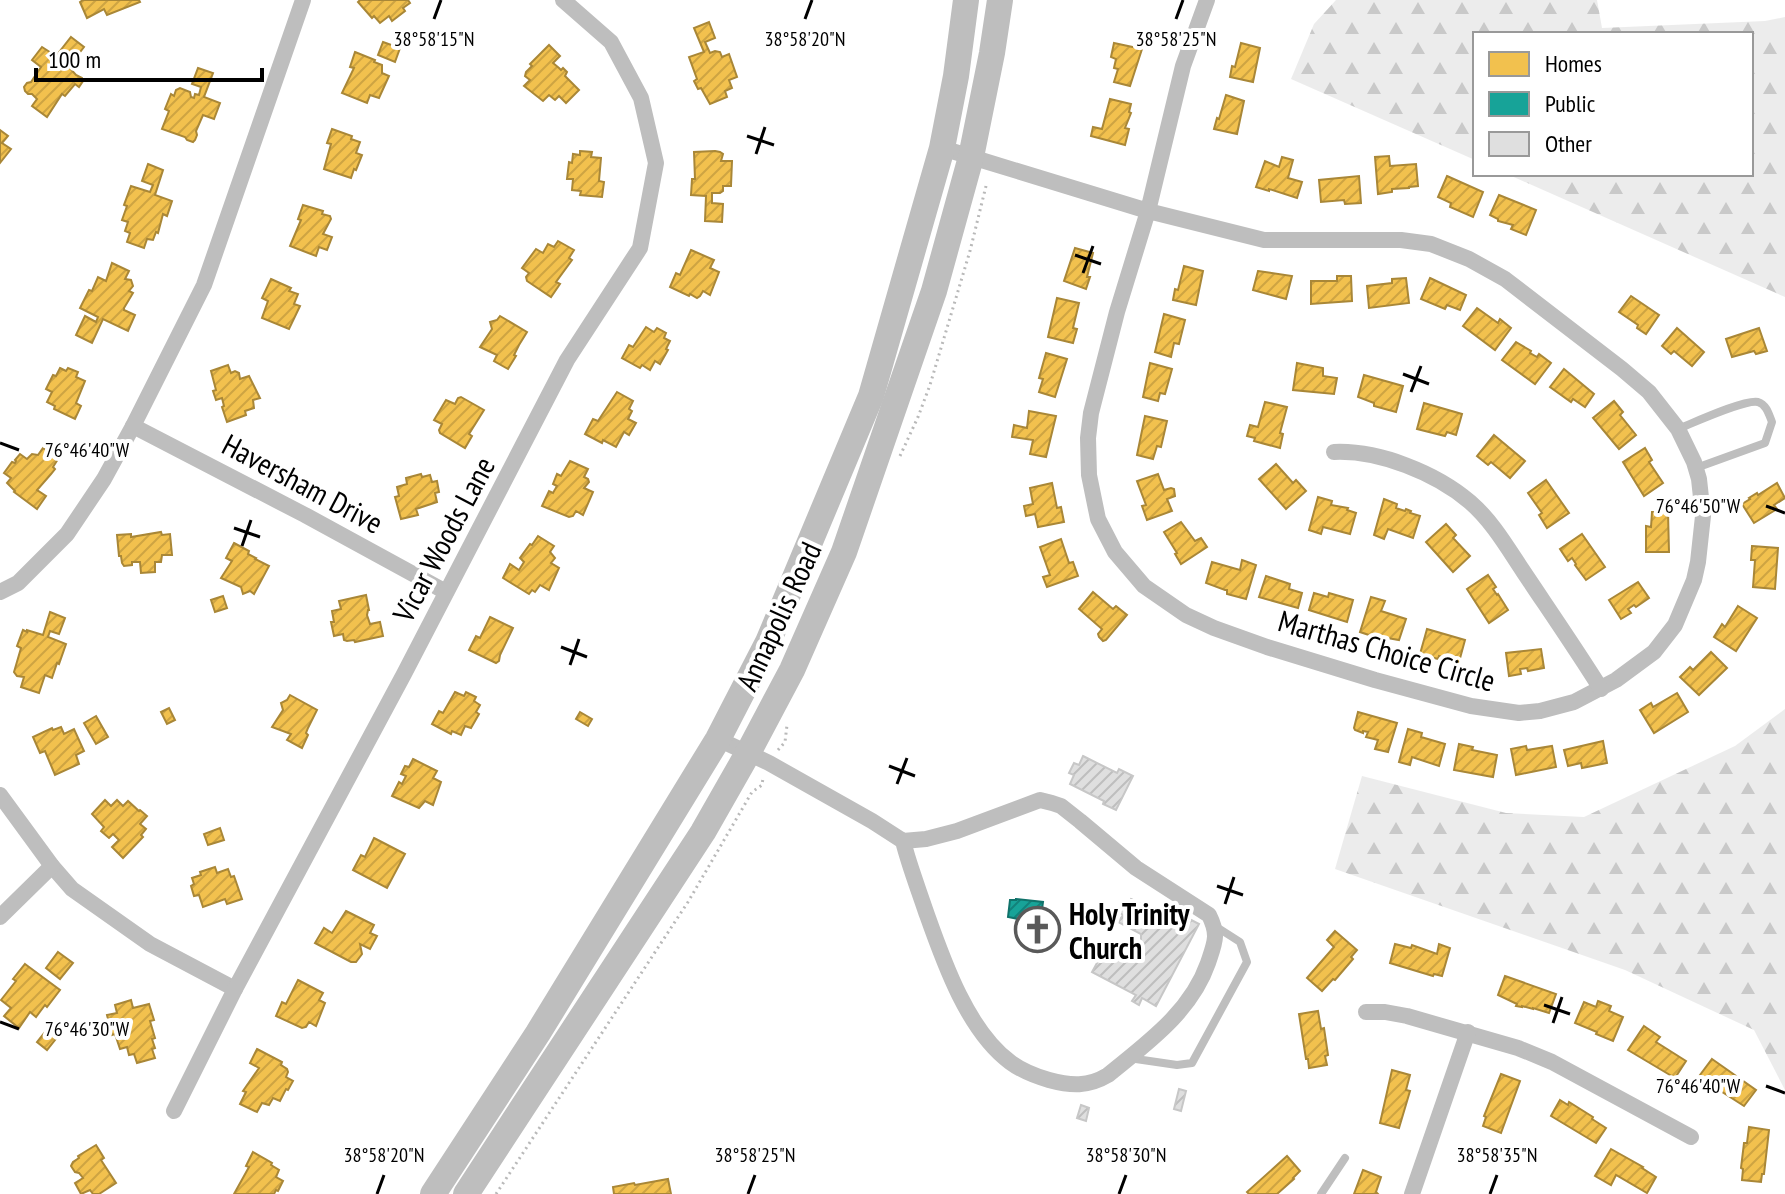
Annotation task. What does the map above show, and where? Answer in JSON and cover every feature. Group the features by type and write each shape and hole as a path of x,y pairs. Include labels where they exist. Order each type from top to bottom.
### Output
{"main road":[{"name":"Annapolis Road","path":"433,1194 538,1033 718,739 768,642 871,396 942,148 966,0"},
{"name":"Annapolis Road","path":"466,1194 703,832 792,670 844,552 934,291 971,157 1000,0"}],"street":[{"path":"0,592 18,583 67,534 104,479 133,426 204,285 303,0"},
{"name":"Vicar Woods Lane","path":"174,1111 235,989 567,360 640,248 656,163 641,98 611,42 563,0"},
{"path":"1148,211 1183,66 1207,0"},
{"name":"Marthas Choice Circle","path":"942,148 1148,211 1264,240 1410,240 1431,244 1460,255 1505,279 1649,392 1678,429 1696,469 1701,496 1702,541 1694,580 1682,612 1666,638 1630,671 1601,689 1574,702 1519,713 1471,706 1375,680 1228,633 1186,615 1144,586 1115,552 1098,519 1089,475 1088,446 1091,413 1102,366 1148,211"},
{"name":"Haversham Drive","path":"133,426 446,592"},
{"path":"1334,452 1365,453 1392,461 1450,487 1473,504 1506,547 1601,689"},
{"path":"718,739 872,821 903,841 957,831 1040,800 1061,806 1136,868 1209,915 1216,936 1206,970 1194,993 1169,1024 1097,1082 1070,1085 1031,1074 1009,1061 970,1014 954,984 903,841"},
{"path":"0,795 72,889 150,944 235,989"},
{"path":"0,917 52,866"},
{"path":"1366,1012 1407,1016 1518,1048 1552,1062 1691,1137"},
{"path":"1412,1194 1468,1032"}],"lane":[{"path":"1678,429 1746,402 1758,402 1767,408 1772,422 1765,443 1696,469"},
{"path":"1129,1058 1177,1065 1192,1063 1247,962 1240,942 1214,925"},
{"path":"1321,1194 1345,1158"}],"green space":[{"path":"1336,0 1597,0 1602,28 1765,21 1785,17 1785,297 1512,176 1753,176 1753,32 1473,32 1473,159 1291,79 1314,24"},
{"path":"1785,709 1785,1090 1754,1030 1625,970 1335,869 1362,776 1506,813 1584,817 1735,746"}],"building: Homes":[{"path":"408,0 410,3 392,21 389,16 380,23 358,2"},
{"path":"80,2 140,2 107,15 104,9 87,18"},
{"path":"709,22 715,38 705,42 710,53 720,52 722,57 729,54 737,77 729,80 732,88 725,91 727,97 710,104 694,81 697,79 689,57 704,52 694,28"},
{"path":"71,37 84,47 74,60 65,54 60,59 63,63 60,66 63,69 68,66 83,81 79,87 75,84 65,96 62,94 47,117 32,106 37,99 25,91 24,87 41,67 32,60 42,47 56,56"},
{"path":"383,42 400,48 395,62 378,55"},
{"path":"1114,43 1142,49 1130,86 1114,82 1118,69 1114,68 1116,59 1111,57"},
{"path":"1241,43 1260,48 1253,82 1230,77"},
{"path":"549,45 560,56 553,63 567,72 565,76 579,90 566,103 559,96 555,100 549,95 543,101 524,86 530,80 525,76 532,66 530,64"},
{"path":"355,52 375,60 382,65 382,73 389,76 379,98 370,95 367,103 342,93 354,68 350,67"},
{"path":"198,68 213,73 204,97 220,103 214,119 203,115 193,142 162,129 171,94 174,96 180,88 190,92 191,97 199,95 201,87 192,84"},
{"path":"1226,95 1244,101 1237,134 1214,129"},
{"path":"1110,99 1131,104 1125,128 1129,129 1125,145 1091,136 1093,127 1102,129"},
{"path":"332,129 360,142 356,153 362,155 351,178 324,169"},
{"path":"0,130 8,136 2,143 11,149 0,163"},
{"path":"580,151 592,152 591,157 601,158 599,181 604,182 602,197 580,195 581,191 572,190 573,179 567,179 569,162 572,163 573,154 580,155"},
{"path":"715,151 723,154 721,161 732,161 731,186 723,186 720,193 712,193 712,203 723,204 722,222 705,221 706,196 691,195 692,179 695,179 694,152"},
{"path":"1389,156 1390,166 1416,164 1418,186 1378,194 1375,157"},
{"path":"1282,157 1293,160 1288,178 1302,182 1297,198 1256,187 1265,161 1279,167"},
{"path":"148,164 163,170 155,195 172,201 167,216 163,214 158,233 153,240 147,239 144,248 127,242 130,233 125,231 128,222 122,220 131,186 150,192 153,185 142,181"},
{"path":"1359,176 1361,203 1345,204 1344,200 1321,202 1319,180"},
{"path":"1447,176 1483,192 1473,217 1450,207 1451,203 1438,197"},
{"path":"1499,195 1536,210 1526,235 1511,229 1513,225 1490,215"},
{"path":"303,205 323,211 322,214 331,219 323,234 332,237 327,250 319,247 316,256 290,246 301,220 298,219"},
{"path":"558,241 574,250 569,258 572,260 556,282 560,284 551,297 527,281 529,273 522,268 536,249 543,253 548,244 554,247"},
{"path":"1075,248 1093,253 1086,289 1064,281"},
{"path":"691,250 714,260 710,268 719,272 710,295 703,291 697,298 670,287 676,273 680,275"},
{"path":"112,263 129,271 125,279 131,280 133,286 129,291 133,293 124,310 135,315 128,331 103,319 92,343 76,335 85,316 96,322 98,317 80,308 98,277 106,281"},
{"path":"1184,266 1203,271 1196,305 1173,300"},
{"path":"1258,271 1292,276 1286,299 1253,290"},
{"path":"1337,276 1351,276 1352,301 1311,304 1311,281 1337,281"},
{"path":"1406,278 1409,303 1369,308 1367,286"},
{"path":"1430,278 1466,295 1460,310 1447,305 1445,309 1421,299"},
{"path":"271,279 298,294 294,304 300,306 289,329 262,318 268,301 262,298"},
{"path":"1631,296 1659,315 1646,334 1619,312"},
{"path":"1057,298 1079,303 1073,343 1048,337"},
{"path":"1477,308 1511,328 1495,350 1463,326"},
{"path":"1164,314 1185,320 1179,344 1174,343 1171,357 1155,352"},
{"path":"500,316 527,332 508,369 494,361 497,355 480,347 492,329 490,322"},
{"path":"646,327 654,332 657,328 666,333 664,338 670,341 660,364 655,361 650,370 622,358 629,345 633,347"},
{"path":"1677,328 1704,352 1692,366 1674,351 1671,354 1662,346"},
{"path":"1759,328 1767,351 1732,357 1726,339"},
{"path":"1516,342 1551,363 1535,384 1502,360"},
{"path":"1046,353 1067,359 1055,397 1039,392 1043,379 1039,378"},
{"path":"1150,363 1172,369 1165,394 1160,393 1158,401 1143,397"},
{"path":"1297,363 1323,368 1323,376 1337,378 1334,394 1293,390"},
{"path":"228,365 231,373 239,373 240,379 249,376 260,398 253,400 254,408 245,411 246,415 227,422 222,398 216,400 213,391 216,390 211,371"},
{"path":"60,368 78,372 76,377 85,381 76,403 81,406 75,419 47,402 52,392 46,389"},
{"path":"1564,369 1594,394 1585,407 1573,399 1571,402 1550,387"},
{"path":"1364,375 1403,386 1396,412 1374,406 1374,403 1358,397"},
{"path":"617,392 633,401 628,419 636,423 629,435 624,432 616,447 585,434 593,419 598,421"},
{"path":"461,397 484,410 469,434 472,436 465,448 440,433 442,424 434,420 446,400 455,404"},
{"path":"1614,401 1623,412 1620,415 1636,435 1619,449 1593,418"},
{"path":"1265,402 1287,407 1280,433 1283,434 1280,448 1247,436 1250,425 1258,427"},
{"path":"1424,403 1462,414 1456,435 1447,432 1445,436 1417,429"},
{"path":"1029,411 1056,416 1046,457 1030,454 1033,440 1012,437 1014,425 1027,428"},
{"path":"1145,416 1167,421 1161,447 1157,446 1153,459 1137,455"},
{"path":"1494,435 1525,461 1510,478 1491,462 1488,465 1477,456"},
{"path":"43,448 58,459 53,467 55,469 37,490 46,496 37,509 14,492 7,483 11,478 4,473 20,454 27,459 32,454 38,455"},
{"path":"1645,448 1652,460 1649,462 1663,483 1644,496 1623,462"},
{"path":"570,461 588,469 584,477 589,482 584,488 593,492 583,515 576,511 569,517 542,506 549,491 553,493 557,486 553,484 557,474 561,476"},
{"path":"1276,464 1293,483 1296,480 1306,491 1286,509 1259,479"},
{"path":"421,474 422,477 430,475 432,482 437,481 437,502 416,509 418,515 401,519 395,497 399,496 397,487 407,484 406,478"},
{"path":"1158,474 1164,490 1174,489 1175,496 1167,499 1172,511 1147,520 1142,506 1146,505 1137,481"},
{"path":"1546,480 1569,513 1547,528 1539,515 1542,513 1528,493"},
{"path":"1052,483 1057,508 1061,507 1064,522 1038,527 1035,514 1026,516 1024,506 1033,504 1030,488"},
{"path":"1777,483 1785,498 1774,505 1777,509 1754,523 1742,504"},
{"path":"1318,497 1356,513 1350,534 1323,527 1321,534 1309,530"},
{"path":"1384,499 1397,504 1396,508 1420,516 1413,538 1388,529 1384,539 1374,535"},
{"path":"1652,512 1668,512 1669,552 1646,552 1646,526 1651,527"},
{"path":"1181,522 1195,541 1201,538 1207,547 1181,564 1164,532"},
{"path":"1446,524 1456,535 1453,538 1470,556 1453,572 1426,542"},
{"path":"161,532 162,535 170,534 172,555 162,555 161,562 155,562 155,572 141,573 140,562 124,566 119,556 117,535 131,534 131,537"},
{"path":"1582,534 1605,567 1586,580 1572,558 1568,561 1560,549"},
{"path":"538,536 554,546 550,552 555,558 551,563 559,568 549,590 540,585 529,594 503,578 510,564 519,570 524,562 520,558"},
{"path":"1061,539 1069,563 1073,562 1078,576 1047,587 1043,577 1050,575 1040,547"},
{"path":"234,543 269,566 254,594 250,591 243,594 241,587 221,578 232,561 226,558"},
{"path":"1752,546 1778,548 1775,589 1753,587 1755,560 1751,560"},
{"path":"1242,560 1256,565 1246,599 1227,594 1227,590 1206,583 1212,562 1240,570"},
{"path":"1488,575 1496,587 1493,589 1508,610 1489,623 1467,589"},
{"path":"1266,576 1290,584 1289,589 1302,593 1298,608 1259,597"},
{"path":"1638,582 1649,598 1628,609 1631,613 1621,619 1609,600"},
{"path":"1093,592 1113,609 1116,606 1127,615 1103,641 1098,634 1102,629 1079,609"},
{"path":"1314,593 1328,597 1329,593 1353,600 1347,622 1309,610"},
{"path":"366,595 370,624 380,622 383,636 355,642 344,640 343,634 334,636 332,611 341,609 339,601"},
{"path":"223,596 227,608 215,612 211,600"},
{"path":"1371,597 1385,601 1381,611 1406,619 1399,640 1381,639 1360,632"},
{"path":"1738,606 1757,618 1736,651 1714,637 1722,624 1725,627"},
{"path":"50,612 65,618 59,634 50,631 48,637 66,644 52,678 45,675 39,693 21,687 24,677 14,672 21,648 17,646 23,630 43,635"},
{"path":"490,617 513,628 496,663 469,650 476,636 480,638"},
{"path":"1427,629 1465,640 1459,662 1420,654"},
{"path":"1541,649 1544,668 1520,669 1521,674 1509,676 1506,653"},
{"path":"1711,652 1727,668 1699,695 1680,677 1690,667 1693,670"},
{"path":"455,692 464,696 466,692 476,697 474,701 480,705 471,728 465,726 461,735 452,731 451,734 432,724 439,711 443,713"},
{"path":"1677,693 1688,712 1654,733 1640,710 1651,703 1653,707"},
{"path":"290,695 317,710 302,748 287,740 291,734 272,727 283,710 281,703"},
{"path":"169,708 175,720 167,724 161,712"},
{"path":"580,712 592,719 588,726 576,719"},
{"path":"1358,712 1397,723 1388,752 1375,749 1378,740 1366,737 1368,732 1355,730"},
{"path":"96,716 108,737 96,744 84,723"},
{"path":"61,727 64,734 74,729 84,751 76,755 79,764 55,775 45,751 40,753 33,737"},
{"path":"1408,729 1422,733 1421,737 1445,744 1439,766 1412,757 1410,765 1399,762"},
{"path":"1603,741 1607,763 1582,768 1581,763 1568,766 1564,750"},
{"path":"1459,744 1497,755 1493,777 1454,770"},
{"path":"1526,746 1527,750 1552,746 1556,767 1516,775 1511,749"},
{"path":"413,759 437,771 433,778 441,782 433,805 425,801 419,808 392,796 406,776 401,774 405,766 409,767"},
{"path":"105,800 111,806 117,800 123,806 128,801 147,816 140,824 146,829 141,835 143,837 123,858 112,847 119,840 113,834 109,838 101,831 104,827 92,814"},
{"path":"220,828 224,840 208,845 204,834"},
{"path":"374,838 405,854 387,888 353,870 361,855 365,857"},
{"path":"215,867 217,873 228,869 231,877 234,876 242,899 227,904 225,899 203,907 199,895 194,896 192,878"},
{"path":"346,911 374,925 370,933 377,936 370,949 360,944 362,954 356,962 315,943 324,928 332,933"},
{"path":"1335,931 1357,950 1351,957 1353,959 1322,991 1307,978 1334,947 1327,940"},
{"path":"1395,944 1411,948 1412,945 1437,954 1439,944 1450,948 1442,976 1390,963"},
{"path":"58,952 73,963 60,979 46,968"},
{"path":"25,964 60,990 36,1017 30,1012 19,1028 4,1016 11,1008 1,1000"},
{"path":"1505,976 1556,994 1549,1013 1516,1006 1498,995"},
{"path":"298,980 323,993 319,1000 325,1003 316,1026 309,1022 302,1028 276,1016"},
{"path":"131,1000 133,1008 149,1004 154,1020 150,1021 155,1038 152,1039 155,1048 152,1049 155,1058 137,1063 134,1054 129,1055 127,1047 120,1049 115,1034 112,1035 107,1015 117,1013 115,1005"},
{"path":"1598,1001 1611,1006 1609,1011 1623,1017 1613,1041 1575,1023 1584,1002 1596,1007"},
{"path":"1318,1011 1321,1029 1324,1028 1327,1065 1309,1068 1299,1014"},
{"path":"1644,1026 1660,1037 1656,1042 1686,1061 1675,1078 1628,1050"},
{"path":"49,1027 59,1035 47,1050 37,1042"},
{"path":"257,1049 282,1062 281,1065 288,1072 286,1077 293,1081 280,1101 273,1098 269,1105 262,1103 257,1112 240,1104 246,1092 243,1091 259,1068 250,1063"},
{"path":"1712,1059 1756,1090 1744,1106 1700,1075"},
{"path":"1392,1070 1410,1075 1406,1090 1410,1091 1399,1128 1380,1123"},
{"path":"1501,1074 1520,1081 1501,1133 1483,1126"},
{"path":"1560,1100 1568,1105 1569,1102 1606,1128 1596,1143 1551,1116"},
{"path":"1749,1127 1769,1130 1761,1182 1742,1180 1744,1143 1747,1143"},
{"path":"96,1145 104,1158 101,1160 116,1183 99,1194 93,1194 90,1190 81,1194 75,1183 83,1178 71,1166 78,1156"},
{"path":"1611,1149 1656,1177 1647,1193 1616,1175 1611,1185 1595,1176"},
{"path":"253,1152 279,1170 276,1177 283,1181 274,1194 234,1194 249,1167 246,1166"},
{"path":"1287,1156 1300,1171 1294,1179 1277,1194 1247,1192"},
{"path":"1363,1170 1381,1177 1378,1194 1354,1194"},
{"path":"668,1179 671,1194 614,1194 613,1187"}],"building: Public":[{"path":"1010,900 1043,902 1037,937 1024,936 1024,920 1008,917"}],"building: Other":[{"path":"1083,756 1117,773 1119,769 1133,776 1116,810 1070,784 1074,775 1069,773 1074,763 1079,765"},
{"path":"1131,899 1173,921 1178,913 1199,924 1156,1006 1142,998 1139,1005 1132,1001 1136,995 1092,972 1104,950 1126,962 1132,959 1141,934 1118,922 1123,915 1118,912 1122,905 1127,907"},
{"path":"1179,1089 1186,1091 1181,1111 1174,1109"},
{"path":"1081,1105 1089,1108 1086,1121 1077,1118"}],"place":[{"name":"Holy Trinity Church","path":"1038,930"}]}
